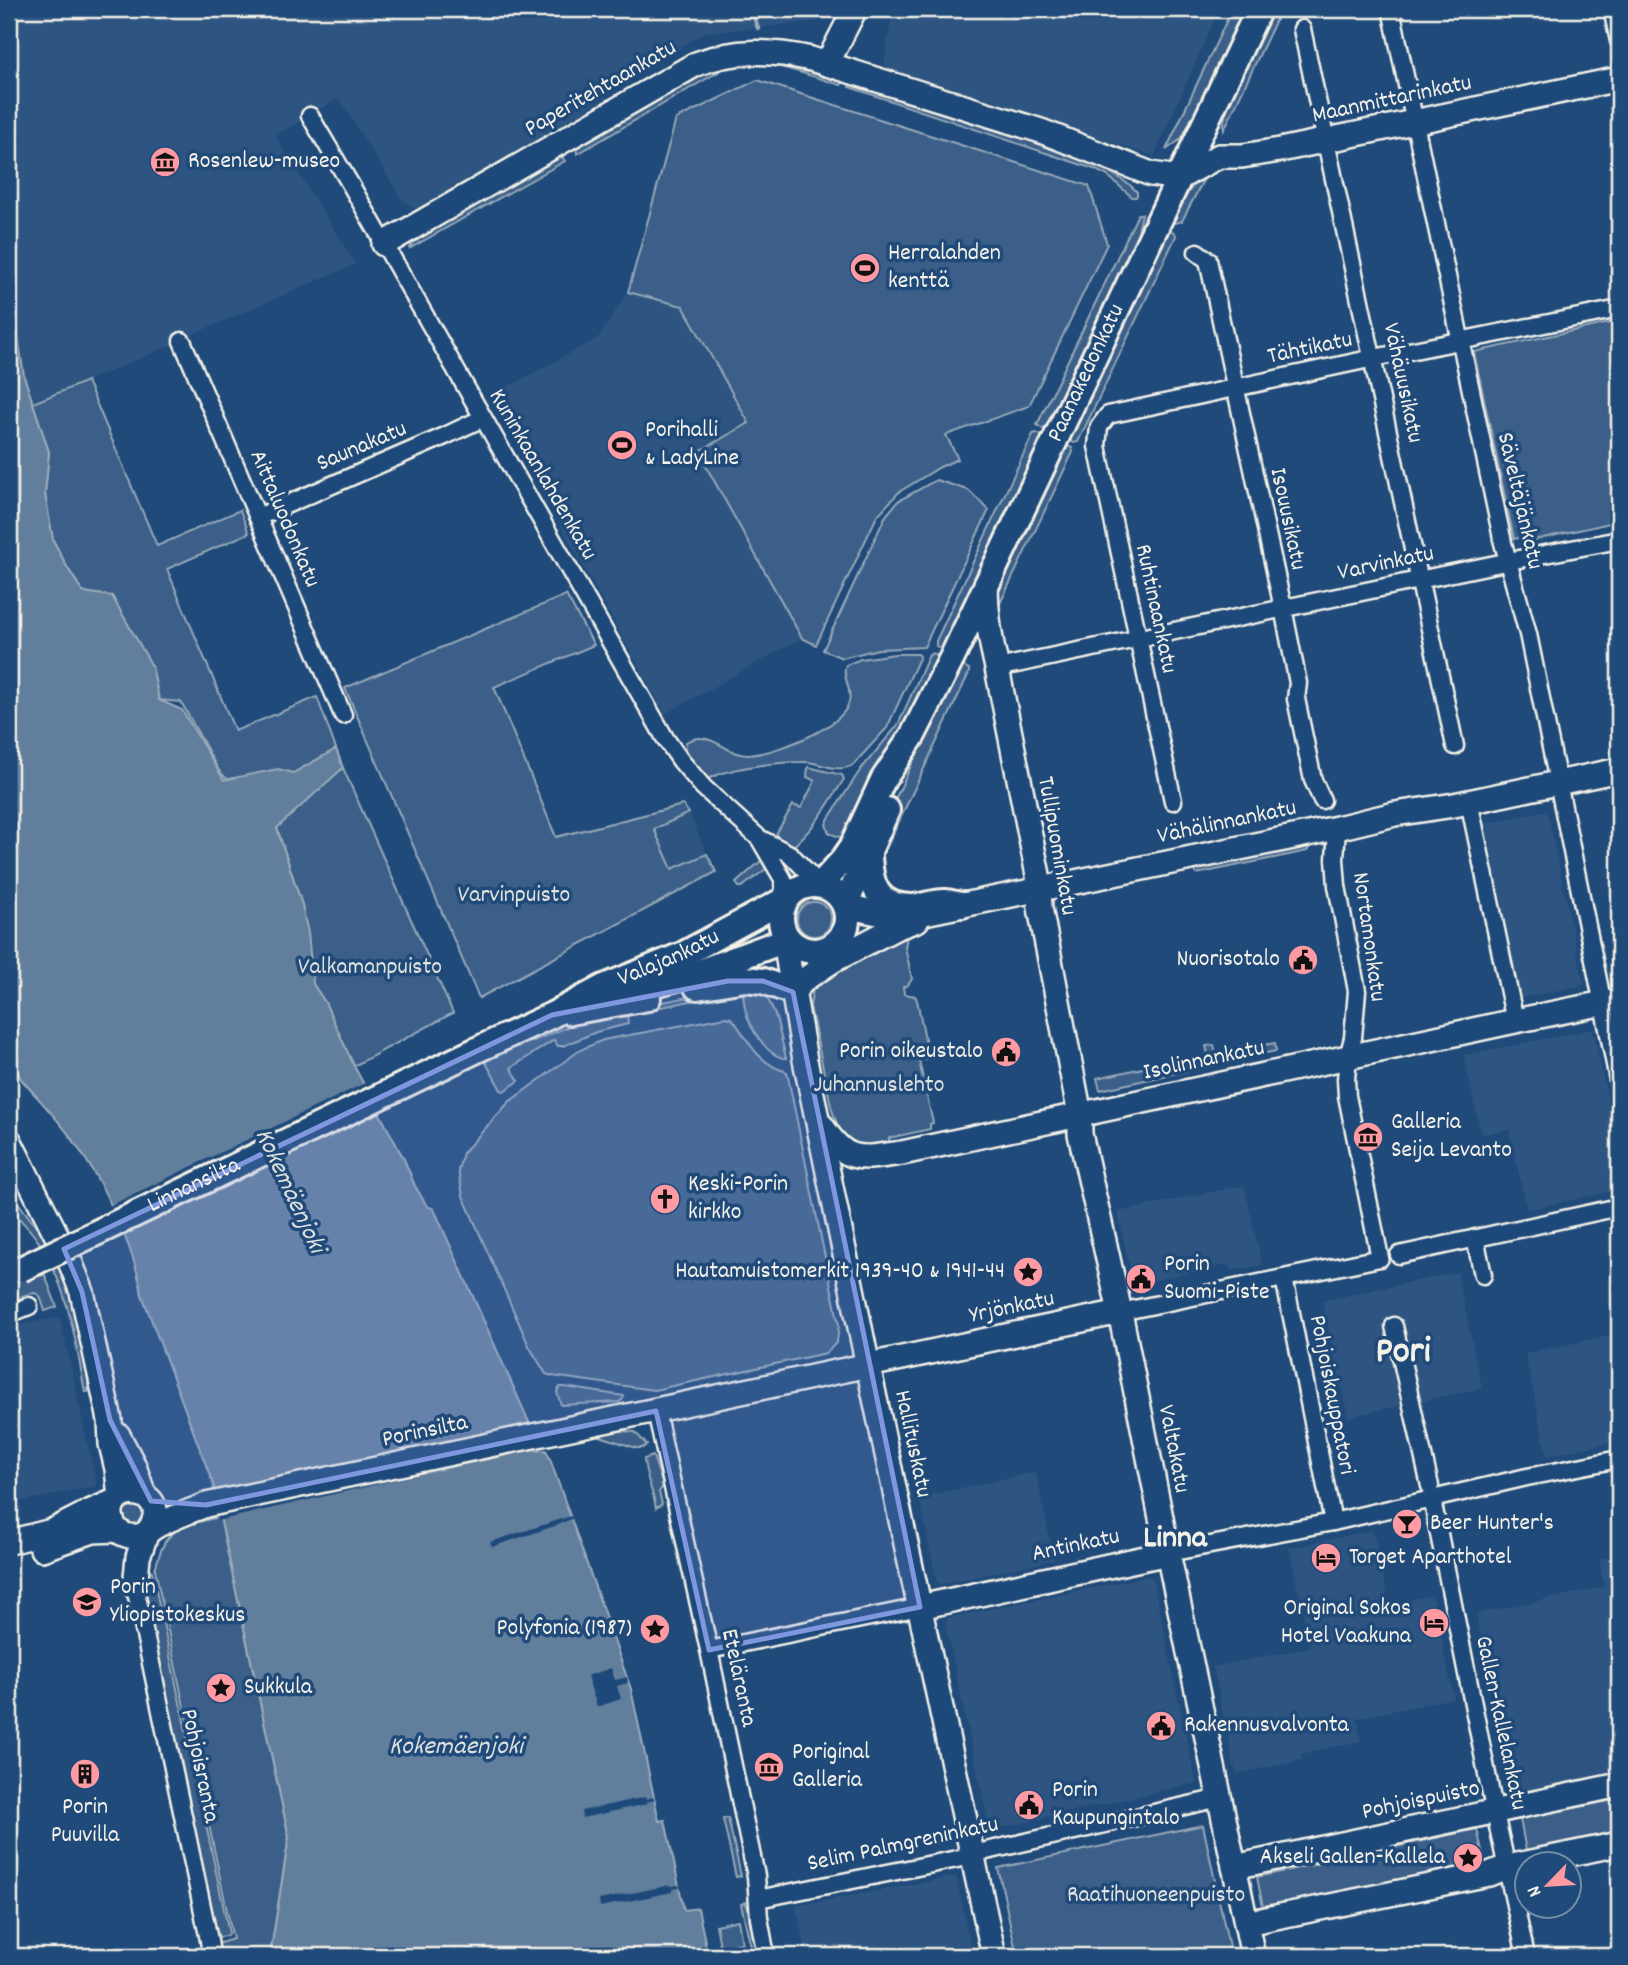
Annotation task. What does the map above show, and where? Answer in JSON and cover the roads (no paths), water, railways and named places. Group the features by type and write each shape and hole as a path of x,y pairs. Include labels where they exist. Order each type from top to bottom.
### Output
{"main road":[{"name":"Paanakedonkatu","path":"820,886 852,847 883,780 913,735 1259,9"},
{"name":"Paanakedonkatu","path":"845,906 897,784 913,735"},
{"path":"869,854 873,887 892,904 912,907 943,902 962,905"},
{"path":"805,886 820,886 835,893 845,906 846,925 844,933 833,946 807,951 789,941 783,930 781,922 784,900 805,886"},
{"name":"Valajankatu","path":"483,1047 604,987 684,954 784,900"},
{"name":"Valajankatu","path":"552,1015 702,971 789,941"},
{"path":"552,1015 746,979 763,981 793,992"},
{"name":"Linnansilta","path":"13,1273 483,1047"}],"street":[{"path":"827,64 855,9"},
{"name":"Säveltäjänkatu","path":"1391,9 1508,562 1528,634 1558,783 1611,1002 1619,1085"},
{"path":"1612,9 1619,41"},
{"name":"Vähäuusikatu","path":"1302,29 1455,746"},
{"name":"Paperitehtaankatu","path":"384,244 696,64 715,56 735,53 785,53 827,64 1041,131 1151,174 1180,177"},
{"name":"Maanmittarinkatu","path":"1180,177 1219,156 1242,156 1326,141 1619,79"},
{"name":"Kuninkaanlahdenkatu","path":"310,116 668,742 703,787 759,838 790,854 820,886"},
{"name":"Isouusikatu","path":"1197,252 1208,260 1283,608 1298,683 1296,699 1313,780 1322,800"},
{"name":"Tähtikatu","path":"1099,427 1108,415 1619,309"},
{"name":"Aittaluodonkatu","path":"182,341 343,715"},
{"name":"Saunakatu","path":"258,517 483,418"},
{"name":"Ruhtinaankatu","path":"1099,427 1097,446 1173,801"},
{"name":"Varvinkatu","path":"997,668 1617,541"},
{"name":"Tullipuominkatu","path":"986,585 989,638 1038,875 1040,908 1080,1115"},
{"name":"Vähälinnankatu","path":"845,906 905,916 1619,770"},
{"path":"1469,801 1515,1021"},
{"name":"Nortamonkatu","path":"1337,828 1337,886 1357,991 1353,1038 1348,1057 1347,1096 1380,1258"},
{"name":"Kuninkaanlahdenkatu","path":"759,838 783,879 784,900"},
{"path":"793,992 805,979 820,969 895,928 921,919 946,915 962,905"},
{"name":"Hallituskatu","path":"789,941 787,952 793,992 817,1117 994,1956"},
{"name":"Isolinnankatu","path":"817,1117 833,1142 845,1152 859,1157 902,1153 1611,1002"},
{"name":"Valtakatu","path":"1080,1115 1080,1134 1120,1312 1253,1956"},
{"path":"9,1140 71,1264 82,1293 110,1420 111,1444 117,1469 117,1499 111,1513 112,1522 119,1531 128,1536 137,1536 148,1531 156,1516 110,1420"},
{"path":"1398,1255 1619,1207"},
{"path":"1475,1238 1483,1275"},
{"name":"Yrjönkatu","path":"656,1411 1380,1258"},
{"name":"Pohjoiskauppatori","path":"1284,1278 1333,1522"},
{"path":"9,1314 29,1306"},
{"name":"Gallen-Kallelankatu","path":"1394,1326 1526,1956"},
{"name":"Porinsilta","path":"148,1531 205,1505 656,1411"},
{"name":"Eteläranta","path":"656,1411 756,1876 759,1917 766,1956"},
{"name":"Antinkatu","path":"709,1650 1168,1553 1333,1522 1431,1493 1619,1459"},
{"path":"9,1542 52,1531 132,1492 148,1498"},
{"name":"Porinsilta","path":"148,1498 166,1504 205,1505"},
{"path":"9,1557 49,1547 93,1531 119,1531"},
{"name":"Pohjoisranta","path":"119,1531 124,1558 135,1587 209,1940 209,1956"},
{"name":"Pohjoisranta","path":"135,1587 138,1557 148,1531"},
{"name":"Pohjoispuisto","path":"1234,1867 1619,1785"},
{"name":"Selim Palmgreninkatu","path":"758,1899 957,1859 1220,1798"},
{"path":"1246,1923 1489,1874 1507,1867 1619,1844"}],"water":[{"name":"Kokemäenjoki","path":"9,299 13,303 24,376 49,452 45,494 53,540 83,592 112,596 152,666 159,700 182,710 224,780 278,769 293,773 336,749 343,768 277,828 302,905 313,984 325,1002 415,1186 427,1206 434,1209 529,1422 537,1451 546,1450 550,1459 631,1689 659,1821 665,1820 684,1910 698,1908 708,1956 270,1956 289,1837 213,1484 142,1295 133,1258 117,1218 98,1179 77,1146 21,1079 16,1069 18,1060 9,1047 9,1033 17,1032 18,1028 9,1017"}],"waterway":[{"path":"751,9 758,28"}],"place":[{"name":"Rosenlew-museo","path":"165,162"},
{"name":"Herralahden kenttä","path":"865,268"},
{"name":"Porihalli & LadyLine","path":"622,445"},
{"name":"Nuorisotalo","path":"1303,960"},
{"name":"Porin oikeustalo","path":"1006,1052"},
{"name":"Galleria Seija Levanto","path":"1368,1137"},
{"name":"Keski-Porin kirkko","path":"665,1199"},
{"name":"Hautamuistomerkit 1939-40 & 1941-44","path":"1028,1272"},
{"name":"Porin Suomi-Piste","path":"1141,1279"},
{"name":"Beer Hunter's","path":"1407,1524"},
{"name":"Torget Aparthotel","path":"1326,1558"},
{"name":"Porin Yliopistokeskus","path":"87,1602"},
{"name":"Original Sokos Hotel Vaakuna","path":"1434,1623"},
{"name":"Polyfonia (1987)","path":"655,1629"},
{"name":"Sukkula","path":"221,1688"},
{"name":"Rakennusvalvonta","path":"1161,1726"},
{"name":"Poriginal Galleria","path":"769,1767"},
{"name":"Porin Puuvilla","path":"85,1774"},
{"name":"Porin Kaupungintalo","path":"1029,1805"},
{"name":"Akseli Gallen-Kallela","path":"1468,1858"}],"district":[{"name":"Pori","path":"1403,1353"},
{"name":"Linna","path":"1175,1540"}],"park label":[{"name":"Varvinpuisto","path":"514,896"},
{"name":"Valkamanpuisto","path":"370,968"},
{"name":"Juhannuslehto","path":"879,1086"},
{"name":"Raatihuoneenpuisto","path":"1156,1896"}]}
